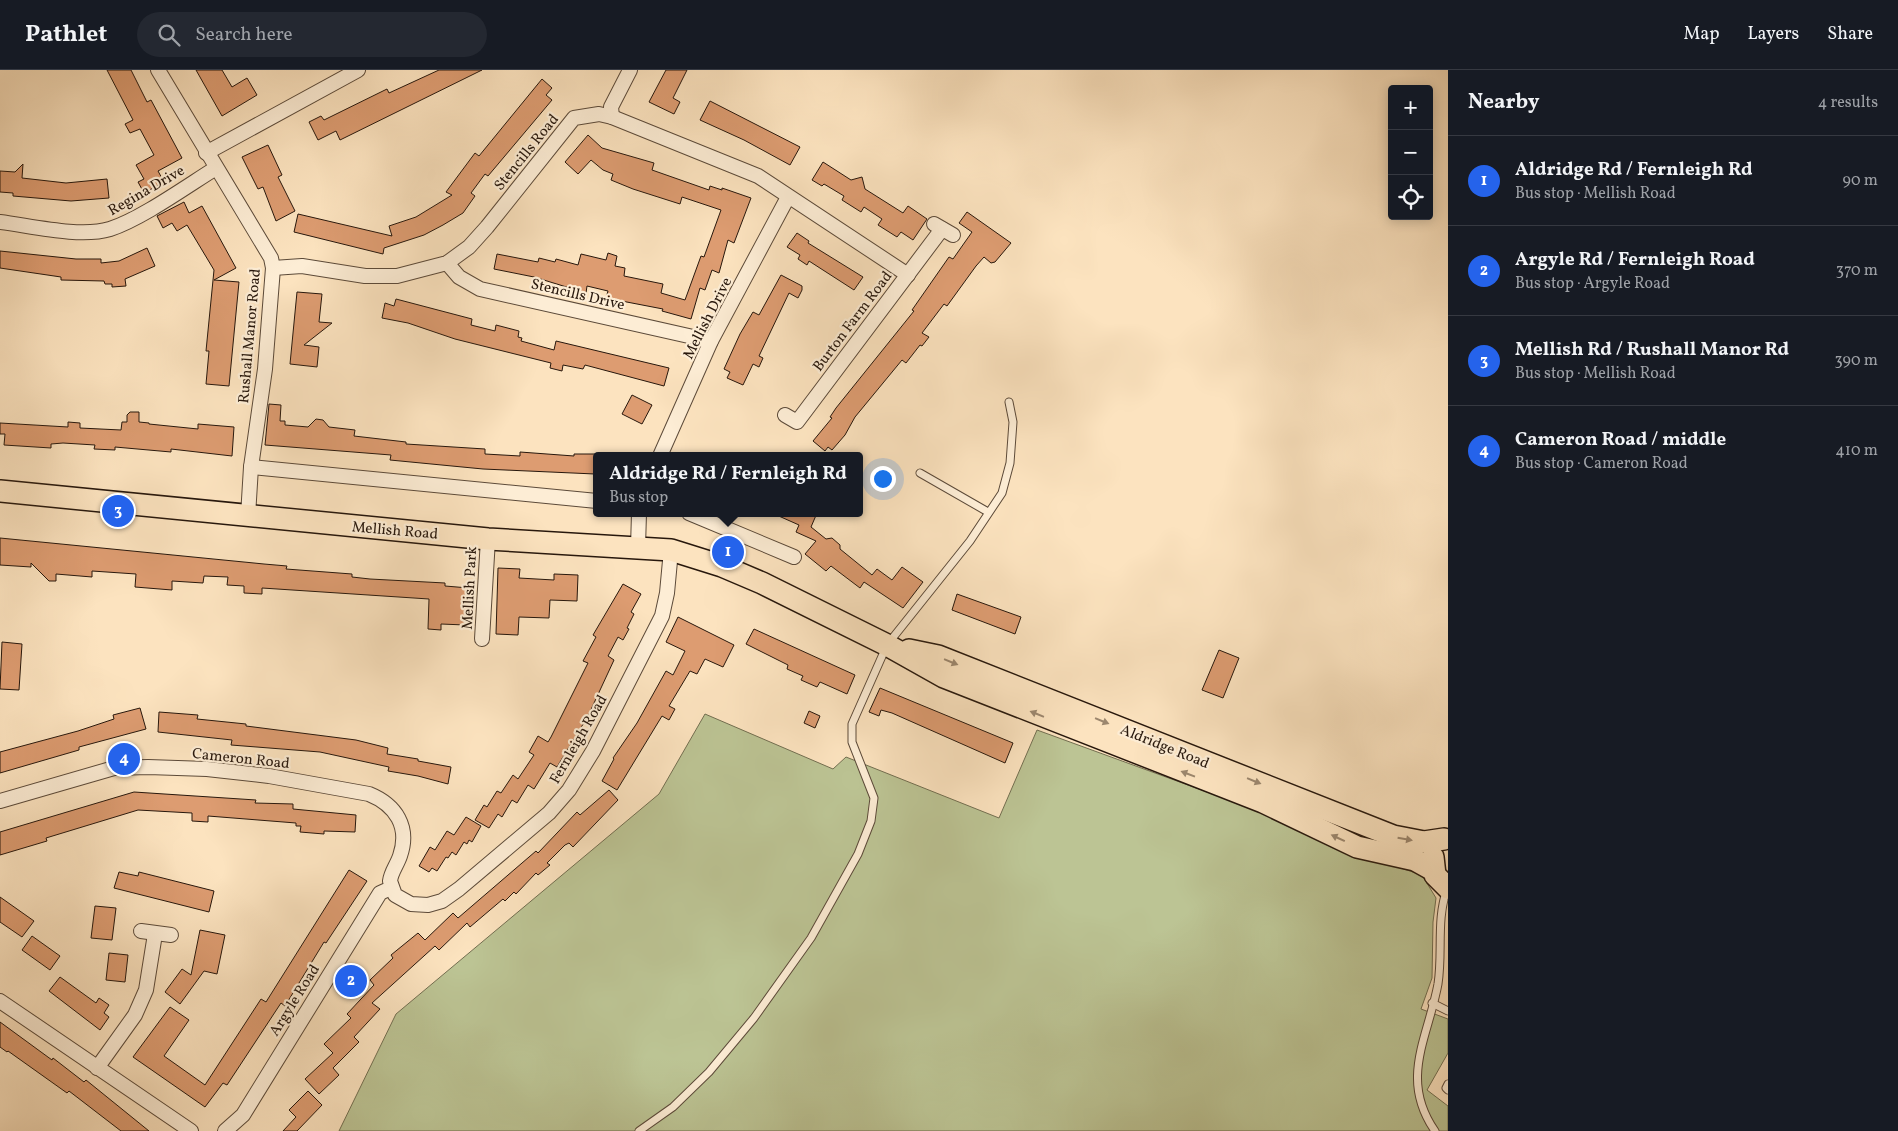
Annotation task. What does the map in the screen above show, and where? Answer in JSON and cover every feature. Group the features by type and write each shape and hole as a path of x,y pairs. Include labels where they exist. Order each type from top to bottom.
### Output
{"main road":[{"name":"Mellish Road","path":"0,491 488,538 671,550 722,566 784,594"},
{"name":"Aldridge Road","path":"784,594 944,677 1263,802 1357,846 1414,860 1433,870"},
{"name":"Aldridge Road","path":"887,646 938,656 1393,836 1424,842 1446,838"},
{"path":"1446,838 1433,855 1433,870 1438,880 1448,888"}],"street":[{"name":"Rushall Manor Road","path":"158,70 270,258 273,268 264,369 251,467 248,516"},
{"path":"206,153 358,70"},
{"path":"612,117 611,107 630,70"},
{"name":"Stencills Road","path":"273,268 302,266 365,276 397,276 447,263 469,246 488,227 574,118 599,114 612,117 758,176 908,275"},
{"name":"Regina Drive","path":"0,222 79,232 110,229 133,218 216,168"},
{"name":"Mellish Drive","path":"662,452 711,341 788,197"},
{"name":"Burton Farm Road","path":"785,414 797,422 943,229"},
{"name":"Stencills Drive","path":"447,263 459,277 480,289 711,341"},
{"path":"251,467 593,501"},
{"path":"638,517 638,547"},
{"path":"699,517 794,557"},
{"name":"Mellish Park","path":"482,639 488,538"},
{"name":"Fernleigh Road","path":"391,888 395,895 411,904 428,905 442,901 460,889 549,813 569,790 593,751 662,616 667,593 671,550"},
{"name":"Cameron Road","path":"0,801 114,768 148,767 207,769 269,776 369,794 385,800 391,806 403,834 402,847 391,874 391,888"},
{"name":"Argyle Road","path":"225,1131 243,1115 380,894 391,888"},
{"path":"97,1068 135,1015 146,990 148,932 171,935"},
{"path":"0,1001 191,1131"}],"lane":[{"path":"639,1131 672,1107 709,1072 754,1018 811,938 858,854 871,821 874,798 852,742 852,724 887,646 970,541 1002,492 1010,462 1013,422 1009,402"},
{"path":"920,474 988,512"},
{"path":"1435,1131 1427,1119 1417,1095 1424,1036 1438,984 1441,905 1448,888"},
{"path":"1432,1003 1448,1011"},
{"path":"1448,1084 1446,1088 1448,1090"}],"green space":[{"path":"705,714 833,769 846,757 999,818 1037,730 1273,816 1349,851 1422,875 1436,898 1433,922 1432,978 1421,1009 1448,1019 1448,1053 1427,1090 1448,1106 1448,1131 339,1131 396,1014 659,794"}],"building":[{"path":"107,70 131,70 147,102 151,100 182,158 158,171 164,182 144,193 138,182 144,179 136,165 154,155 140,129 130,133 125,124 133,120"},
{"path":"196,70 222,70 232,87 247,78 257,95 222,116"},
{"path":"439,70 482,70 340,140 336,131 318,140 309,122 321,116 324,120 387,89 389,93"},
{"path":"666,70 687,70 673,98 680,102 674,114 649,102"},
{"path":"542,79 552,88 546,95 552,100 488,176 485,174 471,193 475,196 463,213 424,235 384,248 383,254 294,232 298,214 392,236 389,226 416,217 452,195 446,192 475,153 479,156"},
{"path":"710,101 800,147 790,165 744,140 700,120"},
{"path":"588,135 602,148 654,163 652,170 709,190 710,186 722,190 722,188 751,198 734,243 728,240 719,273 712,270 705,290 700,288 691,319 662,311 663,309 606,298 608,291 587,286 586,293 534,277 494,269 497,254 538,262 539,258 555,262 556,259 578,265 581,254 606,260 608,253 617,256 615,266 625,268 624,276 663,284 661,293 685,300 701,256 704,257 721,210 682,197 680,204 633,189 611,180 613,174 603,170 591,160 578,174 565,162"},
{"path":"268,145 282,175 278,177 295,211 276,221 263,187 258,189 242,157"},
{"path":"823,162 851,180 862,177 865,189 903,213 908,206 927,219 913,240 901,232 897,237 878,225 882,219 864,207 861,212 842,200 844,196 824,184 822,186 812,180"},
{"path":"23,164 22,178 66,183 107,179 109,198 71,201 13,196 13,193 0,192 0,171 15,172"},
{"path":"184,202 189,213 202,206 236,268 214,280 239,282 229,386 206,384 209,351 206,351 214,270 187,225 177,231 172,223 163,228 157,216"},
{"path":"967,212 1011,243 995,262 991,263 984,257 947,306 944,304 922,333 929,337 922,346 920,345 906,363 902,360 855,417 845,435 832,450 828,447 825,451 813,441 832,418 830,417 836,408 914,311 912,310 949,257 953,259 972,232 959,223"},
{"path":"797,233 809,241 808,243 863,277 854,290 809,261 807,265 798,259 800,255 787,247"},
{"path":"147,248 155,266 125,279 126,286 112,287 112,284 105,284 104,281 61,280 61,277 0,268 0,251 76,259 101,259 101,263 119,261"},
{"path":"781,275 802,286 802,290 798,298 789,293 759,356 763,358 759,367 753,364 743,385 727,378 730,372 724,369 740,334 753,312 759,315"},
{"path":"297,292 322,294 319,322 332,323 304,345 319,347 317,367 290,364"},
{"path":"396,299 472,319 471,325 495,331 496,325 519,331 518,337 522,338 521,341 554,350 556,341 669,368 664,386 585,365 583,369 563,365 562,371 550,368 551,363 455,339 408,323 382,318 385,303 394,306"},
{"path":"632,395 652,405 642,424 622,414"},
{"path":"269,404 281,405 280,421 285,421 285,425 308,427 316,419 323,420 329,427 355,430 354,436 406,442 406,444 485,449 485,454 520,456 520,452 574,456 574,454 593,454 593,474 483,469 390,460 391,455 265,445"},
{"path":"130,412 139,412 139,422 149,424 198,429 198,424 234,427 232,456 171,449 171,452 115,447 115,450 94,449 95,445 63,443 51,444 51,448 4,445 5,434 0,434 0,423 68,427 68,422 80,423 80,428 121,430 122,422 127,422 127,415"},
{"path":"781,517 815,517 811,527 826,539 832,538 840,545 840,549 872,575 877,569 892,580 902,567 923,582 903,608 864,582 860,588 831,566 826,571 805,554 816,541 796,532 799,525"},
{"path":"0,538 287,566 286,569 352,574 352,577 370,579 445,583 445,586 469,588 465,625 441,624 441,630 428,629 429,599 262,588 262,594 244,593 244,586 227,585 228,577 204,576 203,583 172,581 172,590 135,587 136,574 92,571 92,577 56,574 56,581 49,581 31,563 31,567 0,565"},
{"path":"498,568 520,569 519,578 554,580 554,574 578,575 577,601 550,600 549,618 519,617 518,635 496,634"},
{"path":"623,584 641,594 631,612 634,614 627,628 629,629 623,640 618,637 608,656 614,660 588,716 557,767 550,763 534,789 528,785 517,803 512,800 502,817 498,814 489,828 475,820 484,805 487,807 497,791 501,793 513,775 518,779 534,755 529,752 538,736 548,742 588,663 583,661 596,637 593,635"},
{"path":"957,594 1021,617 1015,634 952,610"},
{"path":"678,617 734,645 723,667 705,659 697,674 690,671 669,706 675,709 669,720 662,716 617,790 602,781 613,758 637,723 666,671 673,675 685,651 666,642"},
{"path":"754,629 855,675 847,694 820,682 817,687 801,680 803,676 787,669 788,665 746,644"},
{"path":"2,642 22,644 19,690 0,689"},
{"path":"1219,650 1239,658 1223,698 1202,690"},
{"path":"880,688 1013,743 1005,763 892,713 881,710 879,716 869,712"},
{"path":"140,708 146,729 79,747 79,750 0,773 0,752 78,731 114,719 113,715"},
{"path":"809,711 820,716 815,728 804,723"},
{"path":"159,712 198,715 197,719 356,740 388,748 387,754 451,767 448,784 388,771 389,767 320,752 231,745 232,740 158,732"},
{"path":"609,790 618,800 573,847 569,843 565,845 547,863 550,865 538,875 536,873 516,894 514,892 505,901 503,899 470,927 467,923 439,950 435,946 372,1003 380,1009 354,1037 359,1042 333,1068 339,1075 319,1094 305,1079 333,1053 324,1044 351,1018 347,1014 374,985 370,980 393,958 391,955 418,933 425,940 453,913 458,918 536,851 538,853 577,812 580,815"},
{"path":"134,792 256,800 255,803 293,804 293,809 356,815 355,832 324,831 324,834 300,832 301,826 296,826 296,823 208,816 208,822 192,821 192,813 138,810 46,838 47,841 0,855 0,832"},
{"path":"466,817 481,826 472,842 469,840 467,844 464,842 456,855 452,852 448,858 446,857 437,871 432,868 429,872 419,866 430,847 435,850 447,831 454,835"},
{"path":"349,870 367,881 326,943 324,942 285,1006 281,1003 227,1085 223,1083 205,1107 133,1057 170,1007 189,1020 164,1056 205,1085 261,999 266,1002"},
{"path":"119,872 138,876 139,872 214,891 209,912 114,888"},
{"path":"0,897 34,921 22,937 0,922"},
{"path":"95,906 116,908 112,940 91,938"},
{"path":"200,930 225,935 217,974 204,971 180,1004 165,992 182,969 191,975"},
{"path":"32,936 60,956 50,970 22,950"},
{"path":"109,953 128,955 125,982 106,980"},
{"path":"60,977 96,1003 99,998 109,1005 104,1013 109,1017 100,1030 49,991"},
{"path":"0,1022 52,1060 53,1058 84,1082 86,1080 149,1131 121,1131 69,1091 67,1093 0,1047"},
{"path":"308,1091 322,1105 297,1131 283,1131 296,1117 289,1110"}],"place":[{"name":"Mellish Rd / Rushall Manor Rd","path":"118,511"},
{"name":"Aldridge Rd / Fernleigh Rd","path":"728,552"},
{"name":"Cameron Road / middle","path":"124,759"},
{"name":"Argyle Rd / Fernleigh Road","path":"351,981"}]}
